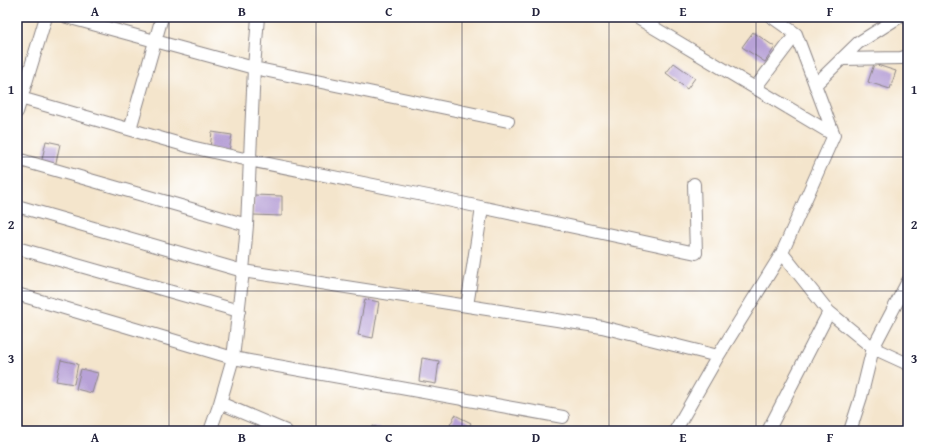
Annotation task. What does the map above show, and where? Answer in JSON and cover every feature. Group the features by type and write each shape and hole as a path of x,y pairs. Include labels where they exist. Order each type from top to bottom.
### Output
{"street":[{"path":"17,112 19,97 46,17"},
{"path":"67,17 254,68 508,121"},
{"path":"130,129 162,17"},
{"path":"210,431 233,358 239,311 247,225 249,160 258,17"},
{"path":"636,17 834,135"},
{"path":"675,431 718,356 782,253 834,135 796,34 772,17"},
{"path":"815,85 858,43 900,17"},
{"path":"755,88 796,34"},
{"path":"841,59 902,58 908,56"},
{"path":"19,97 191,147 696,254 694,184"},
{"path":"17,159 247,225"},
{"path":"17,206 243,271 602,327 718,356"},
{"path":"467,306 482,208"},
{"path":"17,248 239,311"},
{"path":"782,253 829,312 873,348 908,364"},
{"path":"850,431 861,397 873,348 908,281"},
{"path":"17,294 233,358 563,417"},
{"path":"768,431 829,312"},
{"path":"220,403 286,431"}],"building":[{"path":"753,32 775,47 765,62 742,47"},
{"path":"674,63 695,78 687,89 666,73"},
{"path":"874,64 896,71 890,89 868,82"},
{"path":"212,132 232,135 229,151 210,148"},
{"path":"46,141 60,144 55,167 41,164"},
{"path":"254,195 282,196 282,216 253,215"},
{"path":"365,299 379,302 373,338 358,335"},
{"path":"422,358 439,361 436,384 419,381"},
{"path":"61,360 78,364 74,384 56,381"},
{"path":"81,369 98,373 92,393 76,389"},
{"path":"455,415 471,423 467,431 462,431 450,425"},
{"path":"373,426 387,431 371,431"}]}
